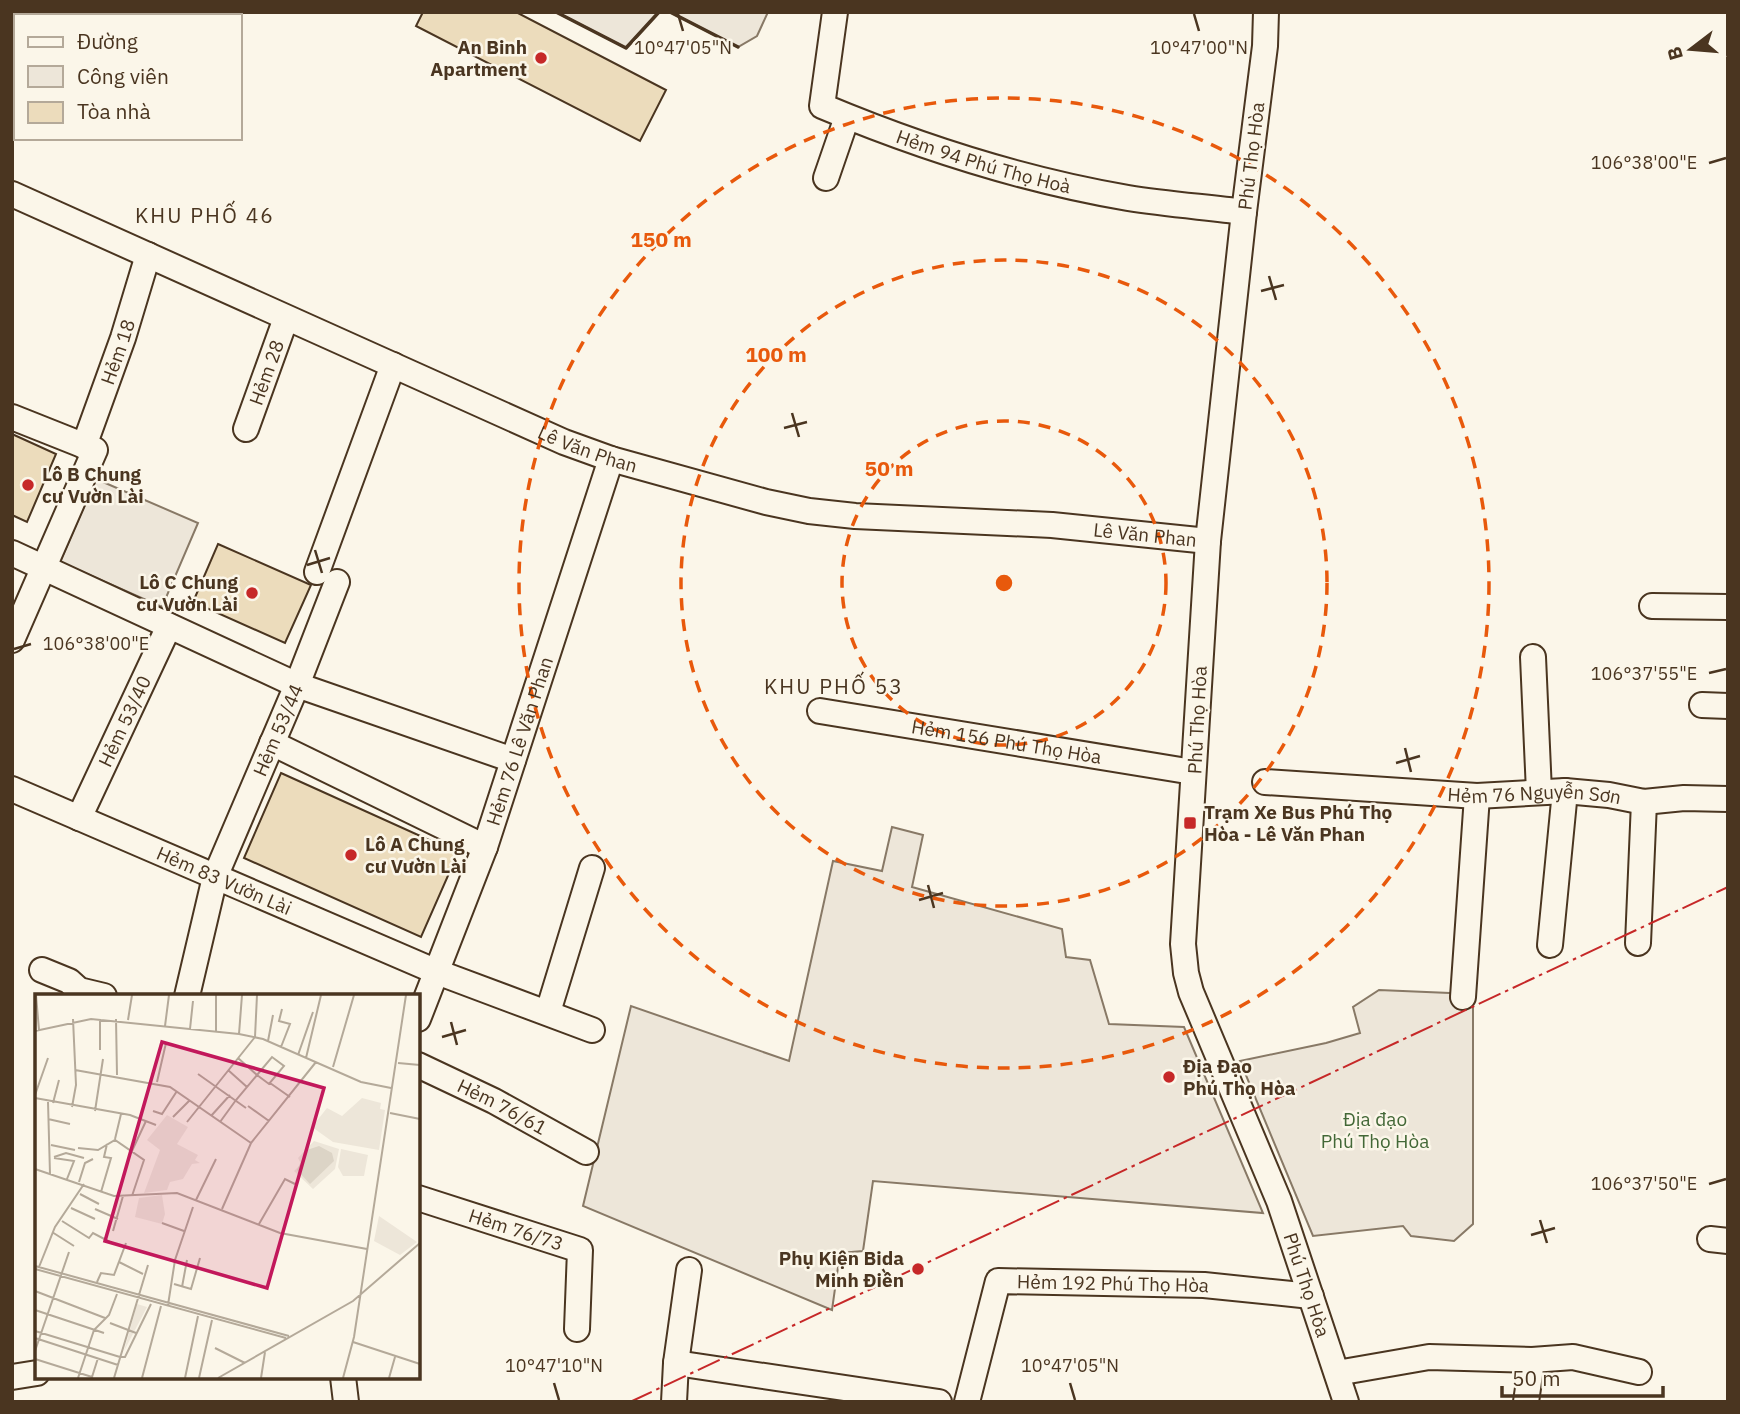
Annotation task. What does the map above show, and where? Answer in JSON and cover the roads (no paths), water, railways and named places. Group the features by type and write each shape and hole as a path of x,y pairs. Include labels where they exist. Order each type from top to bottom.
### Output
{"street":[{"name":"Hẻm 94 Phú Thọ Hoà","path":"835,12 822,106 901,139 1004,170 1129,198 1244,212"},
{"name":"Phú Thọ Hòa","path":"1266,12 1265,46 1208,541 1183,944 1188,983 1269,1175 1346,1402"},
{"path":"826,178 847,117"},
{"name":"Lê Văn Phan","path":"12,194 564,442 611,459 766,502 809,511 855,516 1052,525 1208,541"},
{"name":"Hẻm 18","path":"12,640 44,568 86,456 148,256"},
{"name":"Hẻm 28","path":"246,429 286,318"},
{"name":"Hẻm 53/44","path":"187,994 215,877 297,684 327,577 393,365"},
{"path":"12,416 86,456"},
{"name":"Hẻm 76 Lê Văn Phan","path":"420,1013 485,847 611,459"},
{"path":"12,553 297,684 513,760"},
{"path":"1653,606 1728,607"},
{"name":"Hẻm 53/40","path":"79,818 169,626"},
{"path":"1533,657 1539,792"},
{"path":"1702,705 1728,706"},
{"name":"Hẻm 156 Phú Thọ Hòa","path":"820,711 1194,772"},
{"path":"272,743 485,847"},
{"name":"Hẻm 76 Nguyễn Sơn","path":"1265,782 1477,796 1565,791 1609,795 1644,802 1685,798 1728,799"},
{"name":"Hẻm 83 Vườn Lài","path":"12,789 437,972 592,1030"},
{"path":"1549,945 1565,791"},
{"path":"1463,997 1477,796"},
{"path":"1638,943 1644,802"},
{"path":"548,1012 592,867"},
{"path":"42,970 69,981 79,990 96,994"},
{"name":"Hẻm 76/61","path":"420,1066 494,1101 586,1152"},
{"name":"Hẻm 76/73","path":"420,1199 580,1250 577,1329"},
{"path":"674,1402 676,1363 689,1270"},
{"name":"Hẻm 192 Phú Thọ Hòa","path":"967,1402 998,1281 1204,1285 1311,1296"},
{"path":"1337,1373 1429,1357 1532,1360 1573,1357 1639,1372"},
{"path":"1526,1402 1532,1360"},
{"path":"676,1363 939,1402"},
{"path":"12,1377 35,1373"},
{"path":"343,1379 346,1402"}],"place":[{"name":"An Binh Apartment","path":"541,58"},
{"name":"Lô B Chung cư Vườn Lài","path":"28,485"},
{"name":"Lô C Chung cư Vườn Lài","path":"252,593"},
{"name":"Trạm Xe Bus Phú Thọ Hòa - Lê Văn Phan","path":"1190,823"},
{"name":"Lô A Chung cư Vườn Lài","path":"351,855"},
{"name":"Địa Đạo Phú Thọ Hòa","path":"1169,1077"},
{"name":"Phụ Kiện Bida Minh Điền","path":"918,1269"}],"district":[{"name":"KHU PHỐ 46","path":"205,216"},
{"name":"KHU PHỐ 53","path":"834,687"}],"park label":[{"name":"Địa đạo Phú Thọ Hòa","path":"1375,1130"}]}
